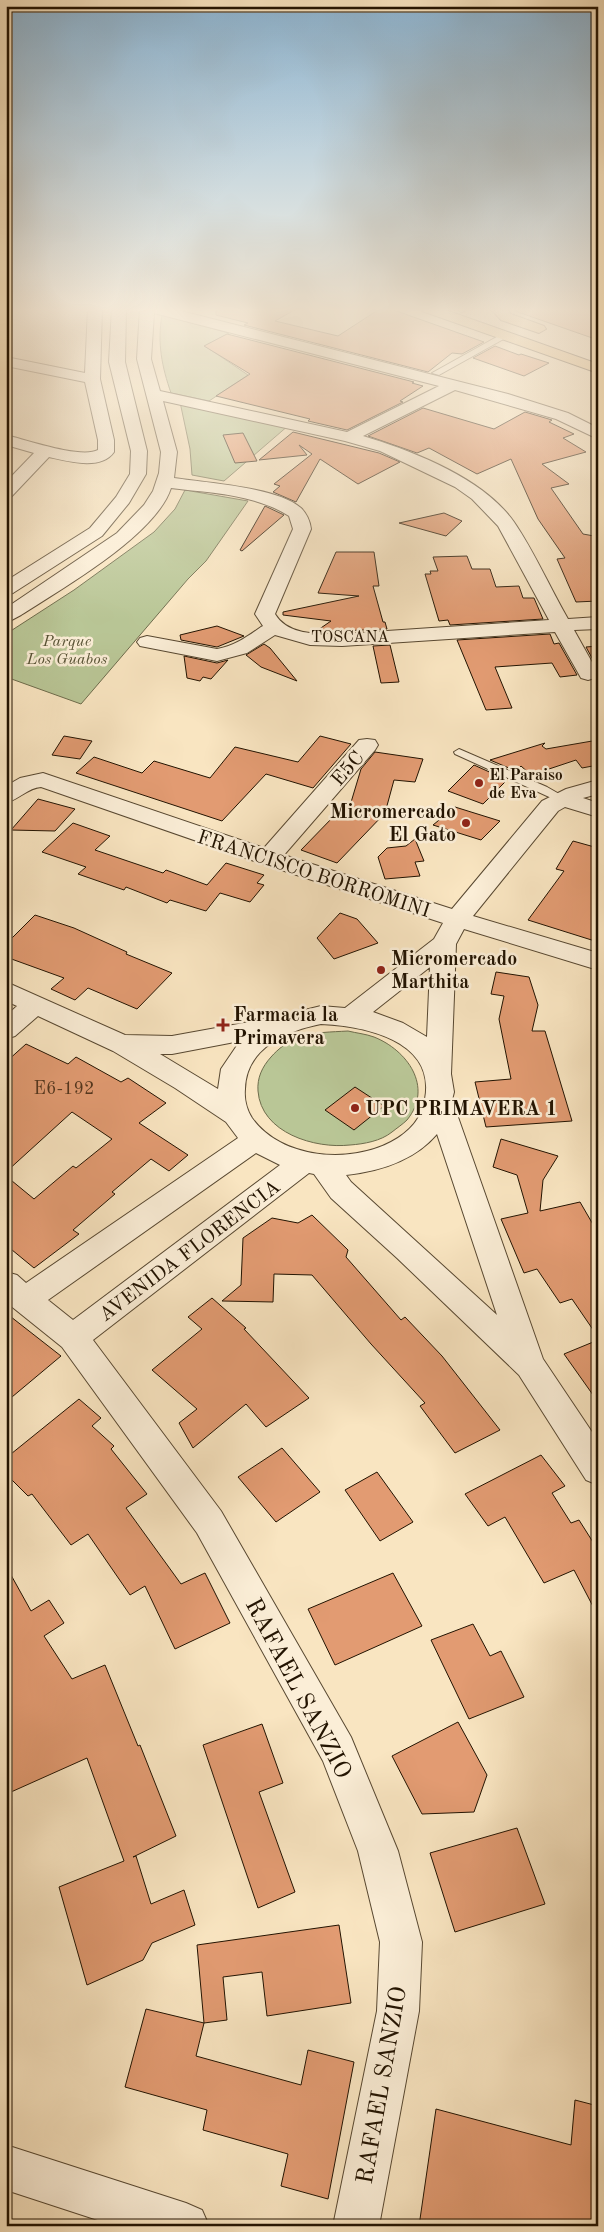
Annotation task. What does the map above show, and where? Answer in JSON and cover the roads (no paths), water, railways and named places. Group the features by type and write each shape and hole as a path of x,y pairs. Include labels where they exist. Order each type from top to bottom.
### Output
{"street":[{"path":"6,440 84,458 104,455 107,447 99,412"},
{"path":"6,589 96,532 123,499 138,474 139,451 128,412"},
{"path":"6,617 122,539 153,507 167,482 170,468 169,452 157,412"},
{"path":"233,412 348,438 408,457 460,483 478,495 506,524 588,674"},
{"path":"348,438 399,412"},
{"path":"551,412 598,434"},
{"path":"6,492 46,450"},
{"path":"147,642 217,655 227,654 259,638 274,626 268,621 265,614 302,529 301,521 296,512 282,503 256,496 167,482"},
{"name":"TOSCANA","path":"274,626 289,633 305,637 342,640 566,633 598,623"},
{"path":"566,633 598,639"},
{"name":"E5C","path":"268,858 367,745"},
{"name":"FRANCISCO BORROMINI","path":"6,796 24,783 33,780 43,780 268,858 456,920 598,962"},
{"path":"291,1021 268,1031 255,1041 236,1063 230,1083 232,1104 243,1127 256,1139 284,1155 314,1163 356,1165 387,1156 413,1142 431,1123 439,1088 444,944 456,920 550,806 598,787"},
{"path":"562,800 598,810"},
{"path":"352,1016 444,944"},
{"path":"6,991 122,1044 185,1080 237,1115"},
{"path":"6,1030 35,1005"},
{"path":"122,1044 172,1045 321,1015 352,1016 381,1023 407,1035 426,1053 530,1366"},
{"path":"17,1292 256,1139"},
{"path":"314,1163 530,1366 598,1470"},
{"name":"AVENIDA FLORENCIA","path":"73,1338 314,1163"},
{"name":"RAFAEL SANZIO","path":"17,1292 73,1338 209,1522 338,1750 378,1852 401,1942 398,2012 356,2226"},
{"path":"6,2167 186,2226"}],"lane":[{"path":"459,752 543,789 562,800"}],"place":[{"name":"El Paraiso de Eva","path":"479,783"},
{"name":"Micromercado El Gato","path":"466,823"},
{"name":"Micromercado Marthita","path":"381,970"},
{"name":"Farmacia la Primavera","path":"223,1025"},
{"name":"UPC PRIMAVERA 1","path":"355,1108"}],"park label":[{"name":"Parque Los Guabos","path":"67,649"}]}
